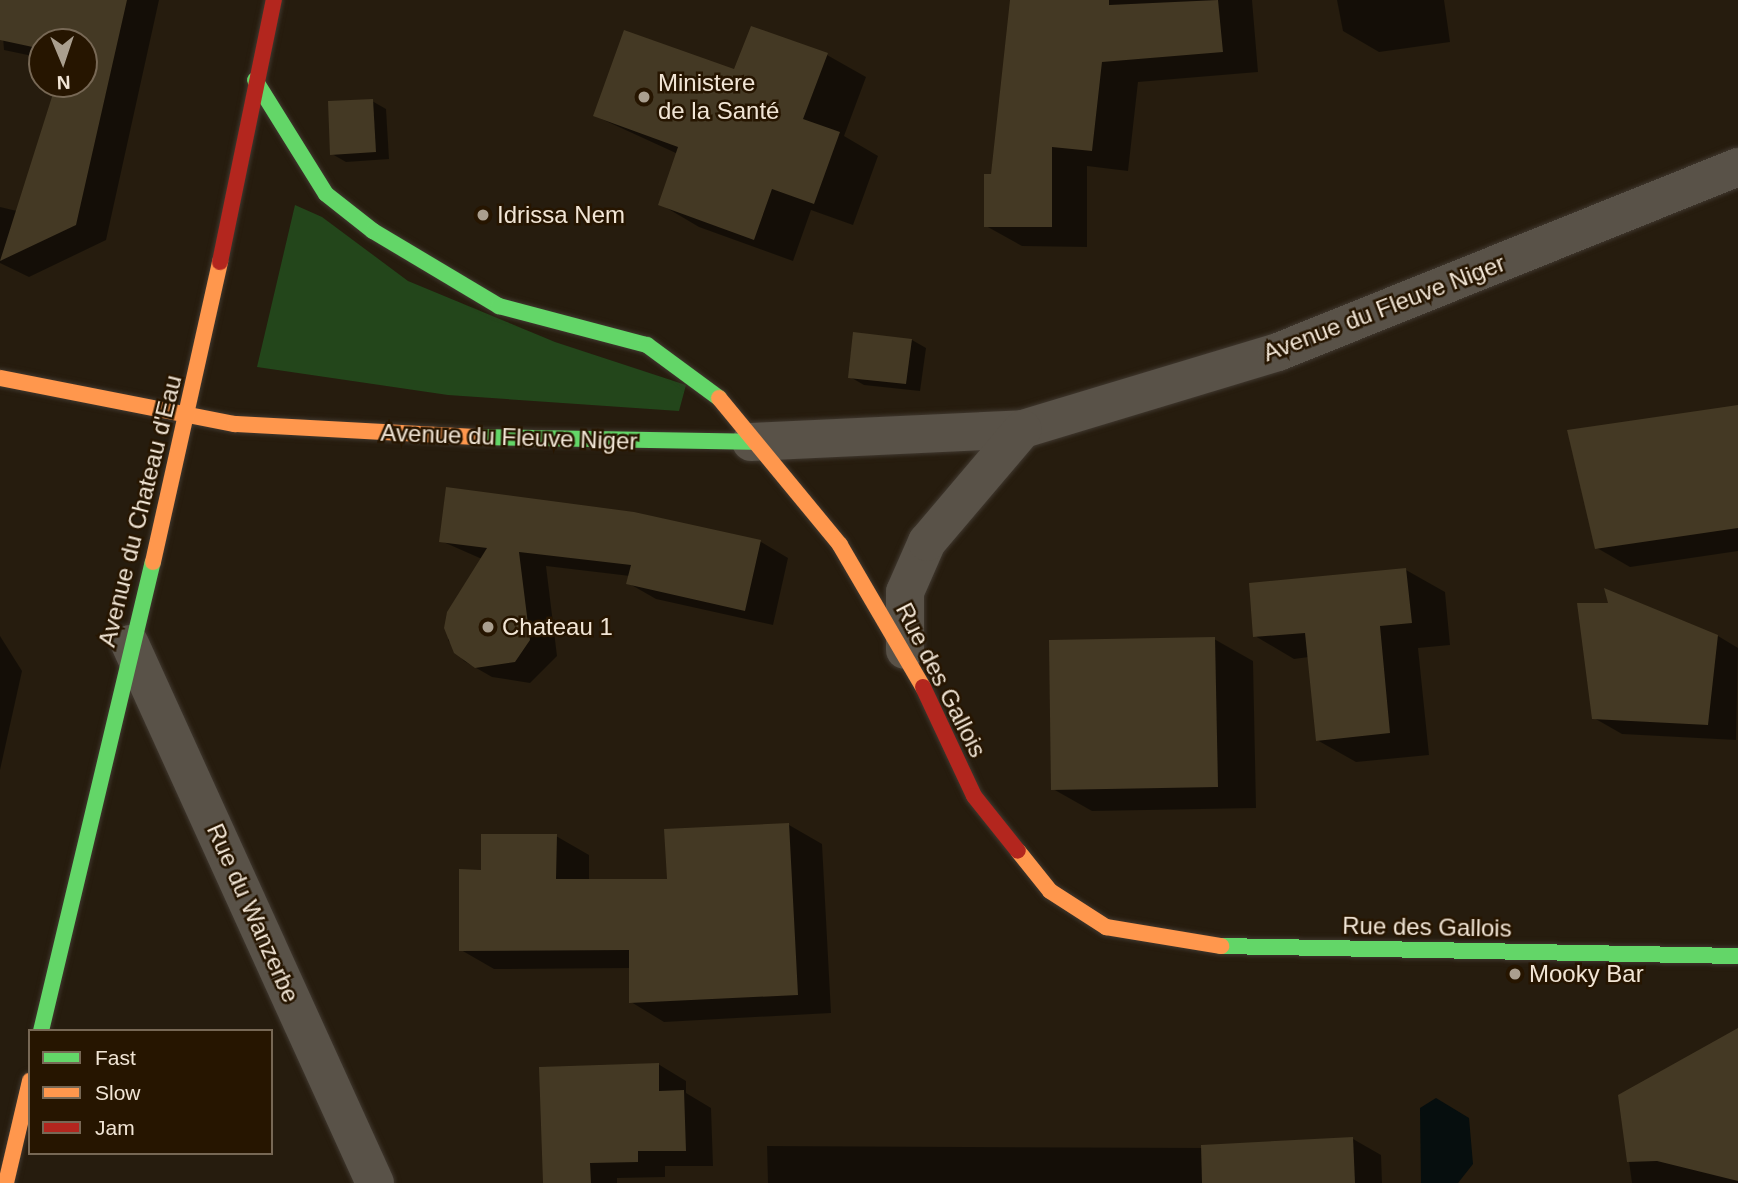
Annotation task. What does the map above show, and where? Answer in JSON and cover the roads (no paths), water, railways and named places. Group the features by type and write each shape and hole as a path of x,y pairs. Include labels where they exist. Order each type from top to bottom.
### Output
{"street":[{"name":"Avenue du Chateau d'Eau","path":"41,1029 130,644 188,418 255,80 274,0"},
{"name":"Rue des Gallois","path":"255,80 326,194 373,231 499,306 648,345 717,395 751,442 840,545 905,649 974,796 1050,891 1106,927 1197,946 1738,956"},
{"name":"Avenue du Fleuve Niger","path":"0,377 188,418 395,435 751,442 1023,429 1279,352 1738,167"},
{"path":"905,649 905,592 927,542 1023,429"},
{"name":"Rue du Wanzerbe","path":"130,644 375,1183"},
{"path":"6,1183 28,1090"}],"place":[{"name":"Ministere de la Santé","path":"644,97"},
{"name":"Idrissa Nem","path":"483,215"},
{"name":"Chateau 1","path":"488,627"},
{"name":"Mooky Bar","path":"1515,974"}]}
